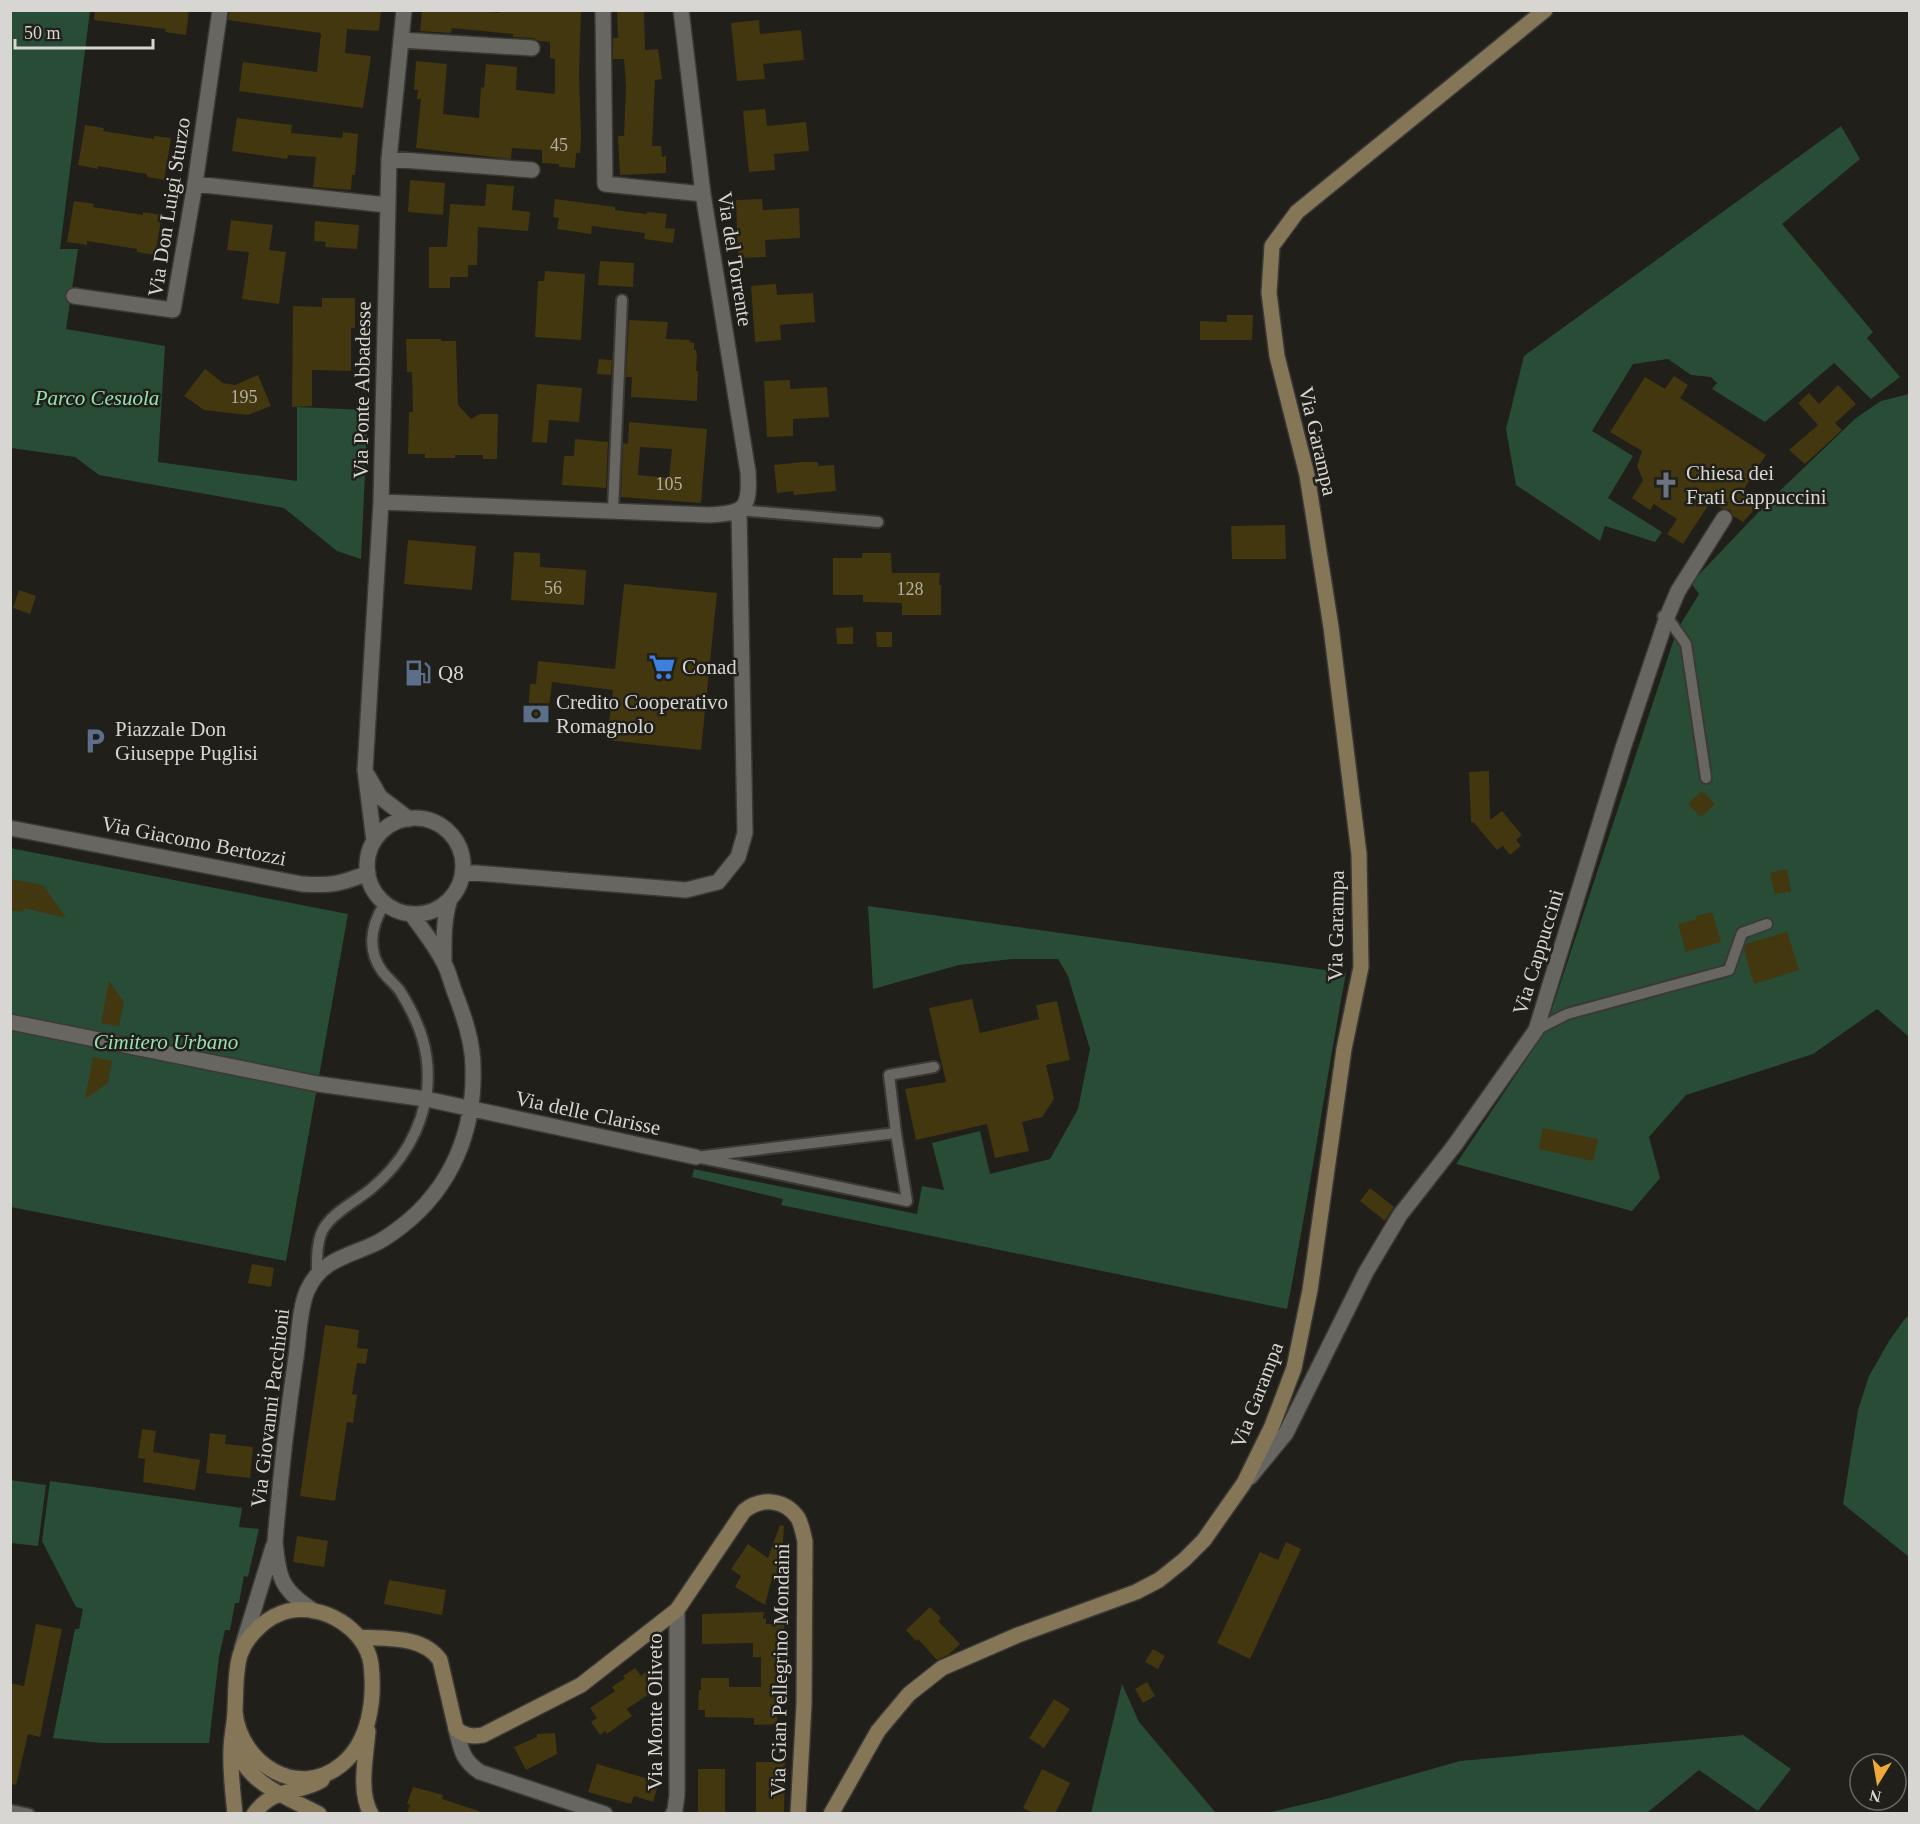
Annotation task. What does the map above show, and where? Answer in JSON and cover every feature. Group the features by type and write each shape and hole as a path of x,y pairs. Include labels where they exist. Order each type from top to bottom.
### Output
{"street":[{"name":"Via Don Luigi Sturzo","path":"74,296 173,310 195,184 220,10"},
{"name":"Via Ponte Abbadesse","path":"374,841 364,770 381,502 388,159 404,10"},
{"path":"603,10 604,184 703,194"},
{"name":"Via del Torrente","path":"463,872 686,890 718,882 738,857 744,833 739,510 746,503 749,494 703,194 681,10"},
{"name":"Via Garampa","path":"831,1814 878,1731 909,1694 942,1668 1018,1635 1136,1592 1159,1580 1184,1560 1204,1540 1244,1483 1272,1426 1294,1368 1310,1290 1344,1049 1361,967 1359,854 1345,740 1307,475 1277,356 1269,293 1272,246 1297,212 1545,10"},
{"path":"401,40 532,48"},
{"path":"388,159 532,170"},
{"path":"195,184 387,205"},
{"path":"381,502 710,515 739,510"},
{"name":"Via Cappuccini","path":"1244,1483 1286,1433 1366,1272 1400,1215 1454,1146 1536,1030 1663,616 1724,518"},
{"path":"364,770 380,797 409,819"},
{"path":"409,819 423,819 437,823 449,832 458,844 463,857 463,872 459,887 439,908 426,913 411,914 397,911 377,895 371,884 367,862 374,841 383,830 409,819"},
{"name":"Via Giacomo Bertozzi","path":"10,828 302,884 327,886 344,883 368,873"},
{"path":"444,963 444,922 450,899"},
{"path":"411,914 428,936 444,963"},
{"name":"Via Giovanni Pacchioni","path":"240,1654 275,1542 288,1415 303,1304 308,1290 317,1274 334,1260 374,1245 401,1227 424,1207 440,1187 461,1150 471,1110 473,1067 470,1040 444,963"},
{"name":"Via delle Clarisse","path":"10,1022 318,1084 426,1099 696,1157"},
{"name":"Via Gian Pellegrino Mondaini","path":"456,1729 462,1734 473,1737 483,1736 581,1685 677,1611 749,1506 763,1501 775,1501 798,1518 805,1541 804,1704 798,1814"},
{"name":"Via Giovanni Pacchioni","path":"275,1542 282,1583 301,1603 314,1611"},
{"path":"235,1814 230,1753 240,1654 264,1622 288,1611 314,1611 327,1614 347,1625 359,1637 371,1662 372,1683 364,1785 366,1804 371,1814"},
{"name":"Via Monte Oliveto","path":"673,1814 677,1795 677,1611"},
{"path":"359,1637 411,1641 426,1646 434,1652 440,1660 456,1729 466,1759 480,1772 605,1814"},
{"path":"235,1712 236,1726 240,1735 252,1754 268,1769 295,1778 328,1773 343,1763"},
{"path":"254,1814 260,1805 279,1793 314,1785 343,1763 361,1738 369,1722"},
{"path":"240,1735 240,1757 254,1776 279,1793 319,1814"}],"lane":[{"path":"613,510 621,300"},
{"path":"739,510 878,522"},
{"path":"1663,616 1686,644 1706,778"},
{"path":"317,1274 317,1258 325,1226 374,1187 392,1169 415,1136 426,1099 428,1055 423,1034 399,988 382,971 371,945 371,933 385,903"},
{"path":"1536,1030 1567,1014 1729,970 1742,933 1767,924"},
{"path":"696,1157 906,1201 890,1075 934,1067"},
{"path":"696,1157 896,1133"},
{"path":"10,1810 29,1814"}],"green space":[{"name":"Parco Cesuola","path":"11,11 90,11 60,249 78,249 66,329 165,346 158,462 297,481 297,407 368,410 361,559 337,551 284,508 99,475 75,457 11,448"},
{"path":"1841,126 1860,159 1782,224 1873,332 1867,338 1900,377 1871,399 1834,363 1765,422 1712,389 1717,383 1711,377 1691,375 1668,359 1633,364 1592,431 1633,456 1608,498 1662,532 1655,542 1605,526 1600,541 1516,485 1506,429 1524,356"},
{"path":"1909,394 1909,1037 1877,1009 1813,1054 1686,1095 1649,1137 1660,1178 1632,1211 1456,1164 1544,1033 1677,630 1699,594 1691,583 1769,501 1856,418 1881,401"},
{"name":"Cimitero Urbano","path":"10,848 348,914 286,1261 11,1207"},
{"path":"868,906 1346,973 1287,1309 781,1205 783,1199 692,1177 694,1169 917,1214 922,1186 944,1190 932,1143 980,1131 990,1174 1050,1159 1078,1109 1090,1049 1068,976 1058,959 1012,959 959,965 873,989"},
{"path":"1909,1315 1909,1557 1843,1504 1858,1410 1869,1376 1889,1341"},
{"path":"10,1480 46,1485 38,1546 11,1543"},
{"path":"50,1481 242,1508 239,1527 259,1529 248,1577 244,1576 239,1603 235,1603 230,1630 225,1630 219,1657 209,1743 101,1743 53,1738 75,1629 79,1629 83,1609 76,1607 42,1541"},
{"path":"1122,1684 1139,1722 1216,1813 1091,1813"},
{"path":"1743,1735 1791,1769 1758,1811 1699,1770 1647,1813 1267,1813 1330,1798 1460,1761"}],"building":[{"path":"95,10 189,10 186,35 165,32 166,29 94,20"},
{"path":"230,10 381,10 379,31 347,29 345,53 371,56 363,108 239,91 243,62 317,72 321,33 228,20"},
{"path":"422,10 472,10 499,13 499,10 552,12 552,10 581,10 579,73 581,138 580,153 576,153 575,168 542,163 542,150 512,148 511,159 416,148 421,99 417,99 418,90 414,90 416,61 447,64 443,114 479,118 481,87 484,88 486,64 517,67 516,90 555,94 555,59 550,58 550,42 513,37 513,34 452,28 451,33 420,31"},
{"path":"617,10 644,10 645,50 658,49 662,79 655,80 652,146 661,146 662,157 666,156 666,173 620,175 618,136 624,136 626,86 624,59 613,59 613,38 618,38"},
{"path":"759,20 760,34 801,30 804,60 763,64 765,79 737,81 731,23"},
{"path":"765,109 767,126 806,122 809,151 774,154 775,170 749,172 743,111"},
{"path":"237,118 292,125 291,133 342,138 343,132 358,134 355,175 352,175 351,190 313,187 316,157 288,155 287,159 232,151"},
{"path":"85,125 104,128 103,131 154,139 154,136 171,138 164,180 147,177 147,174 78,165"},
{"path":"410,180 445,183 443,215 408,212"},
{"path":"487,184 514,186 512,210 530,212 528,231 478,227 477,265 468,265 468,277 450,277 450,288 429,288 429,247 447,247 450,204 485,206"},
{"path":"555,199 615,207 615,210 667,214 665,228 675,229 673,243 644,239 645,233 592,226 591,234 557,229 559,218 553,217"},
{"path":"762,199 763,210 799,208 800,238 765,240 766,257 738,258 736,200"},
{"path":"74,201 94,204 93,207 143,215 143,212 162,215 155,255 137,252 137,249 87,241 87,245 67,242"},
{"path":"231,220 273,225 269,250 286,252 279,304 242,299 249,252 227,250"},
{"path":"315,221 359,225 357,249 325,247 326,242 314,241"},
{"path":"600,261 634,263 633,287 598,285"},
{"path":"545,271 585,274 581,340 535,337 538,281 544,281"},
{"path":"776,284 777,295 813,293 815,322 780,325 781,340 755,342 751,286"},
{"path":"322,298 355,298 355,328 351,328 351,371 312,370 312,406 292,407 293,306 322,307"},
{"path":"1227,315 1253,315 1252,340 1200,340 1200,321 1227,322"},
{"path":"629,320 668,322 666,339 690,340 689,342 694,343 697,356 696,371 698,371 697,401 631,397 632,377 626,377"},
{"path":"406,339 456,341 458,405 471,419 480,414 498,414 497,459 483,459 483,455 425,458 425,454 408,454 409,412 413,412 412,372 407,372"},
{"path":"599,359 612,360 611,375 597,374"},
{"path":"205,369 223,383 235,385 258,375 271,406 248,415 204,410 184,396"},
{"path":"1674,376 1688,385 1680,398 1766,455 1742,492 1760,504 1743,522 1733,516 1730,510 1722,509 1711,501 1683,544 1667,534 1677,519 1654,504 1650,510 1632,498 1643,480 1637,466 1642,451 1610,432 1645,377 1665,389"},
{"path":"790,380 790,389 827,387 829,417 793,419 793,436 767,437 764,381"},
{"path":"537,384 582,388 579,422 549,420 547,443 532,442"},
{"path":"1838,385 1856,404 1835,423 1842,430 1805,464 1789,450 1818,425 1798,403 1809,393 1819,404"},
{"path":"629,422 707,429 701,503 621,497 623,443 628,444","holes":["640,447 672,449 669,478 638,475"]},
{"path":"575,439 608,442 606,488 562,485 564,456 574,456"},
{"path":"818,462 818,466 834,465 836,491 794,495 793,491 777,493 774,465"},
{"path":"1285,525 1286,559 1232,559 1231,526"},
{"path":"408,540 476,546 472,590 404,584"},
{"path":"514,552 540,553 540,567 586,570 584,605 511,600"},
{"path":"862,553 891,553 892,573 940,573 941,615 902,615 902,603 863,602 863,595 833,595 833,558 862,558"},
{"name":"Conad","path":"624,584 717,593 701,750 607,740 613,690 552,682 548,718 528,715 530,684 536,684 538,661 615,669"},
{"path":"19,590 36,596 30,614 13,608"},
{"path":"853,627 853,644 837,644 836,628"},
{"path":"876,632 892,632 892,647 877,647"},
{"path":"1489,771 1490,820 1502,811 1522,835 1516,840 1521,846 1510,855 1503,846 1497,850 1471,822 1469,772"},
{"path":"1702,791 1715,804 1701,817 1688,804"},
{"path":"1787,869 1791,891 1775,894 1770,873"},
{"path":"10,879 43,885 66,918 24,908 23,912 10,910"},
{"path":"1712,912 1721,942 1686,952 1678,924"},
{"path":"1787,932 1799,970 1754,984 1744,950 1746,944"},
{"path":"109,981 124,1002 119,1026 101,1023"},
{"path":"972,999 980,1033 1039,1019 1036,1005 1057,1001 1070,1060 1046,1065 1054,1099 1042,1117 1022,1122 1029,1151 995,1158 987,1124 916,1140 905,1089 946,1082 929,1008"},
{"path":"93,1057 112,1061 108,1083 85,1099"},
{"path":"1543,1128 1598,1139 1593,1161 1539,1149"},
{"path":"1370,1188 1394,1207 1385,1221 1360,1201"},
{"path":"252,1264 274,1268 271,1287 248,1283"},
{"path":"325,1325 359,1330 357,1348 368,1349 366,1364 357,1363 352,1394 357,1395 353,1423 347,1422 335,1501 300,1496"},
{"path":"142,1429 156,1431 153,1452 200,1460 195,1490 143,1482 145,1459 138,1458"},
{"path":"210,1433 226,1435 225,1444 253,1447 250,1478 206,1473"},
{"path":"780,1525 784,1526 780,1581 771,1581 765,1605 735,1587 741,1576 731,1569 748,1544 768,1558"},
{"path":"297,1536 328,1541 324,1567 293,1562"},
{"path":"1286,1542 1301,1549 1250,1659 1217,1643 1260,1552 1278,1560"},
{"path":"389,1580 446,1590 442,1615 384,1604"},
{"path":"930,1607 941,1618 938,1621 960,1644 948,1655 937,1660 918,1639 916,1641 906,1630"},
{"path":"764,1612 763,1619 766,1618 766,1624 784,1624 785,1659 780,1659 782,1707 777,1707 777,1724 754,1725 754,1718 705,1717 705,1710 698,1710 701,1678 729,1678 729,1687 761,1687 761,1657 753,1657 753,1643 702,1644 702,1614"},
{"path":"36,1624 62,1629 40,1737 28,1734 16,1785 10,1784 10,1683 24,1686"},
{"path":"1153,1649 1165,1656 1158,1669 1145,1662"},
{"path":"635,1668 641,1676 646,1672 656,1685 650,1689 652,1692 627,1709 632,1716 607,1734 605,1731 600,1735 591,1722 597,1718 590,1708 615,1691 612,1687"},
{"path":"1147,1682 1155,1696 1143,1703 1135,1689"},
{"path":"1054,1699 1070,1709 1044,1748 1029,1738"},
{"path":"555,1733 557,1754 526,1770 514,1747 537,1737 537,1734"},
{"path":"756,1762 785,1762 784,1814 756,1814"},
{"path":"597,1764 659,1782 653,1802 634,1796 631,1804 588,1792"},
{"path":"698,1769 725,1769 725,1814 698,1814"},
{"path":"1042,1769 1070,1783 1055,1814 1035,1814 1023,1808"},
{"path":"413,1787 443,1795 442,1799 479,1811 478,1814 407,1814 410,1805 407,1804"}],"place":[{"name":"Chiesa dei Frati Cappuccini","path":"1666,485"},
{"name":"Conad","path":"662,667"},
{"name":"Q8","path":"418,673"},
{"name":"Credito Cooperativo Romagnolo","path":"536,714"},
{"name":"Piazzale Don Giuseppe Puglisi","path":"95,741"}]}
